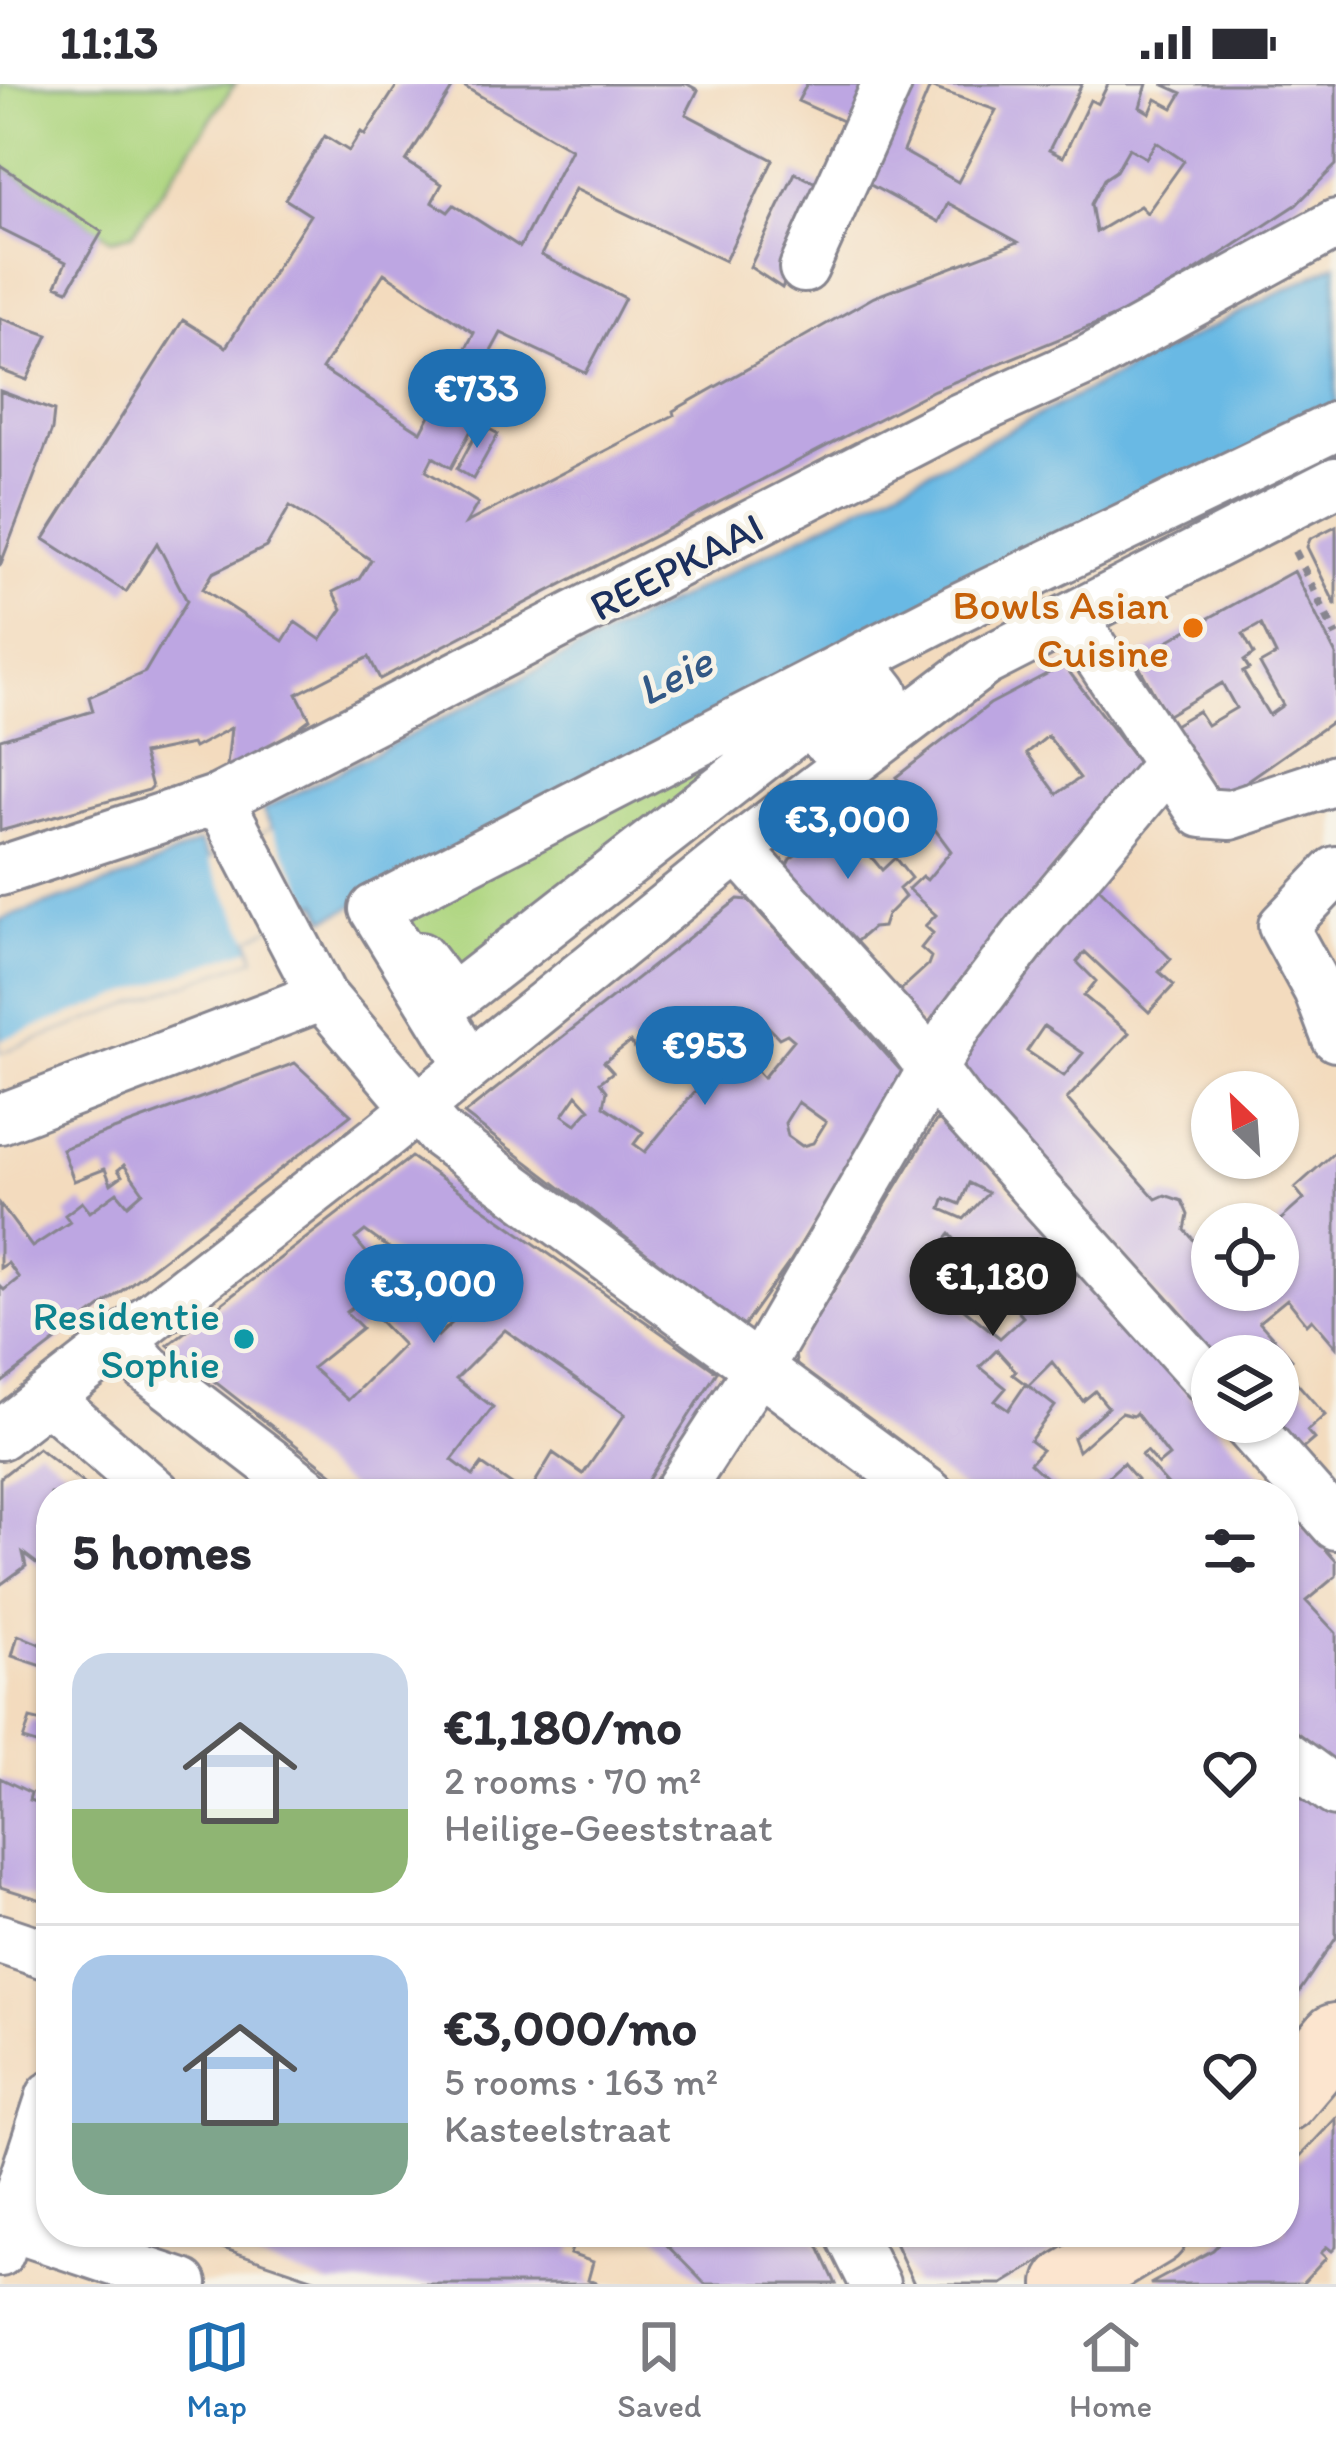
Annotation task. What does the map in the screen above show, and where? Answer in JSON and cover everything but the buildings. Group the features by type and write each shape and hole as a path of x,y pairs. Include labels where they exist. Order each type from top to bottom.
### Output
{"street":[{"path":"804,268 887,84"},
{"name":"REEPKAAI","path":"0,871 219,800 951,422 1088,360 1336,224"},
{"path":"462,1052 374,909 869,675 958,608 1336,426"},
{"path":"0,1435 738,849 984,662 1336,482"},
{"path":"1072,617 1202,813 1220,817 1336,780"},
{"path":"381,905 452,999 590,914 884,693 869,675"},
{"path":"687,1479 758,1369 958,1025 1034,925 1168,765"},
{"path":"219,800 282,921 303,1005 439,1133 908,1479"},
{"path":"738,849 1191,1362"},
{"path":"1336,871 1282,926 1318,990 1336,1036"},
{"path":"0,1119 303,1005"},
{"path":"122,1338 147,1368 291,1479"},
{"path":"47,1398 140,1479"},
{"path":"1264,1443 1295,1479"},
{"path":"1299,1483 1336,1525"},
{"path":"1299,1765 1336,1792"},
{"path":"0,1939 36,1951"},
{"path":"1299,2080 1336,2037"},
{"path":"36,2142 4,2239 183,2284"},
{"path":"857,2247 875,2284"},
{"path":"1068,2284 1129,2247"}],"path":[{"path":"1275,513 1336,636"}],"green space":[{"path":"0,84 235,84 132,234 111,239 0,165"},
{"path":"857,671 454,994 389,909"}],"water":[{"name":"Leie","path":"1336,264 1336,407 347,909 326,919 318,903 313,904 249,938 254,958 0,1052 0,920 130,876 199,842 209,859 272,828 263,810"}],"pier":[{"path":"272,828 313,904 249,938 208,860"},
{"path":"250,948 254,958 0,1052 0,1040"}],"place":[{"name":"Bowls Asian Cuisine","path":"1193,628"},
{"name":"Residentie Sophie","path":"244,1339"}]}
